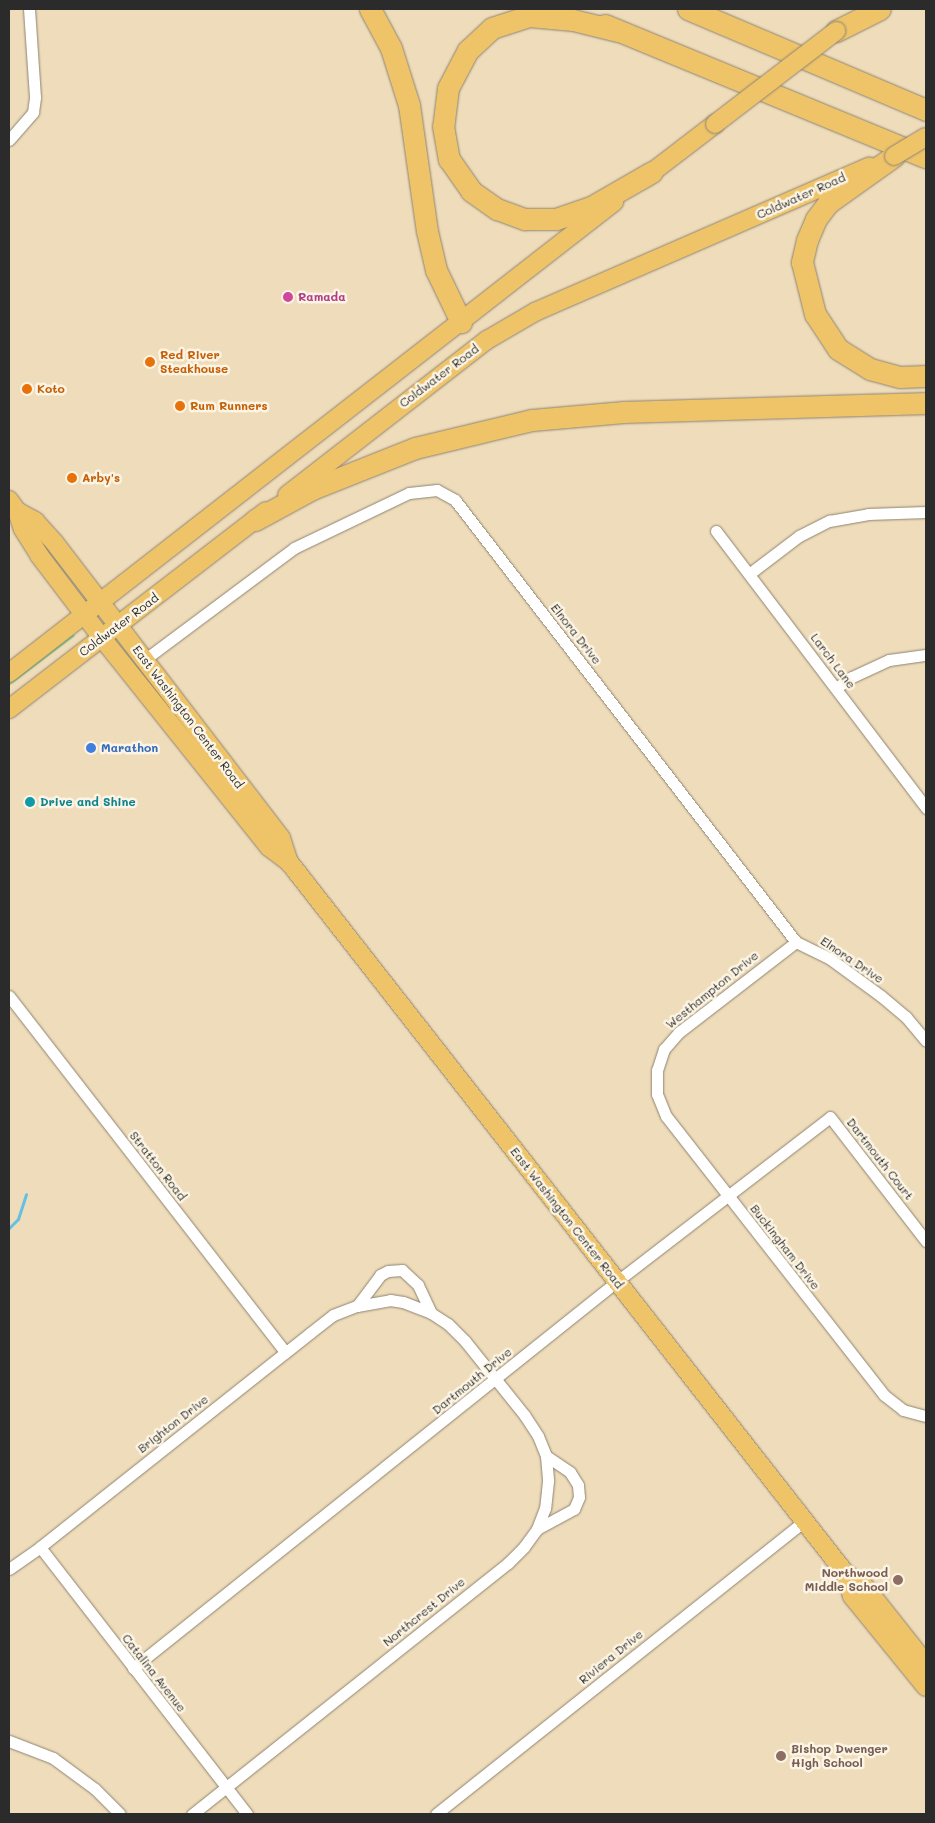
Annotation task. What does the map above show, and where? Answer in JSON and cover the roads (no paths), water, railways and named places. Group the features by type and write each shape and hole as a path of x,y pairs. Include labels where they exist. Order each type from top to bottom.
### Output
{"highway":[{"path":"370,9 391,48 410,105 427,231 436,270 461,322"},
{"path":"565,9 926,157"},
{"path":"688,9 926,110"},
{"path":"836,31 880,9"},
{"path":"618,30 573,20 529,16 492,28 468,50 448,88 443,126 449,158 471,191 497,209 525,220 556,219 591,207 652,172"},
{"path":"894,156 848,181 828,203 816,219 807,240 802,262 815,314 838,349 870,369 900,377 926,376"},
{"path":"255,520 312,489 415,448 532,420 624,412 926,404"}],"main road":[{"path":"9,673 864,9"},
{"path":"894,156 926,137"},
{"name":"Coldwater Road","path":"9,709 442,374 503,331 535,312 848,181"},
{"name":"East Washington Center Road","path":"13,506 35,521 54,542 100,601 281,838 289,862"},
{"name":"East Washington Center Road","path":"13,506 23,530 39,555 102,638 269,847 289,862 845,1573 866,1588 926,1664"},
{"name":"East Washington Center Road","path":"845,1573 852,1596 926,1687"}],"street":[{"path":"9,140 30,117 36,98 29,9"},
{"name":"Elnora Drive","path":"144,660 294,548 410,493 437,490 454,500 796,942 829,958 881,996 906,1017 926,1041"},
{"path":"749,574 799,536 829,521 868,514 926,512"},
{"name":"Larch Lane","path":"716,531 926,808"},
{"path":"836,688 852,677 889,660 926,655"},
{"name":"Westhampton Drive","path":"657,1070 664,1049 679,1032 796,942"},
{"name":"Stratton Road","path":"9,996 286,1352"},
{"name":"Buckingham Drive","path":"657,1070 657,1094 666,1116 884,1395 903,1410 926,1416"},
{"name":"Dartmouth Drive","path":"133,1668 616,1282 729,1197 830,1117"},
{"name":"Dartmouth Court","path":"830,1117 926,1241"},
{"name":"Brighton Drive","path":"357,1306 380,1275 388,1271 402,1270 418,1285 431,1312"},
{"name":"Brighton Drive","path":"9,1569 40,1547 333,1316 357,1306 390,1300 403,1302 431,1312 448,1324 465,1341 496,1379"},
{"name":"Northcrest Drive","path":"192,1814 508,1563 537,1529 545,1508 548,1481 546,1456 538,1436 496,1379"},
{"path":"537,1529 574,1509 579,1497 578,1485 570,1472 546,1456"},
{"name":"Riviera Drive","path":"436,1814 804,1521"},
{"name":"Catalina Avenue","path":"40,1547 247,1814"},
{"path":"9,1741 53,1758 95,1788 120,1814"}],"waterway":[{"path":"9,1228 18,1219 26,1194"}],"place":[{"name":"Ramada","path":"288,297"},
{"name":"Red River Steakhouse","path":"150,362"},
{"name":"Koto","path":"27,389"},
{"name":"Rum Runners","path":"180,406"},
{"name":"Arby's","path":"72,478"},
{"name":"Marathon","path":"91,748"},
{"name":"Drive and Shine","path":"30,802"},
{"name":"Northwood Middle School","path":"898,1580"},
{"name":"Bishop Dwenger High School","path":"781,1756"}]}
